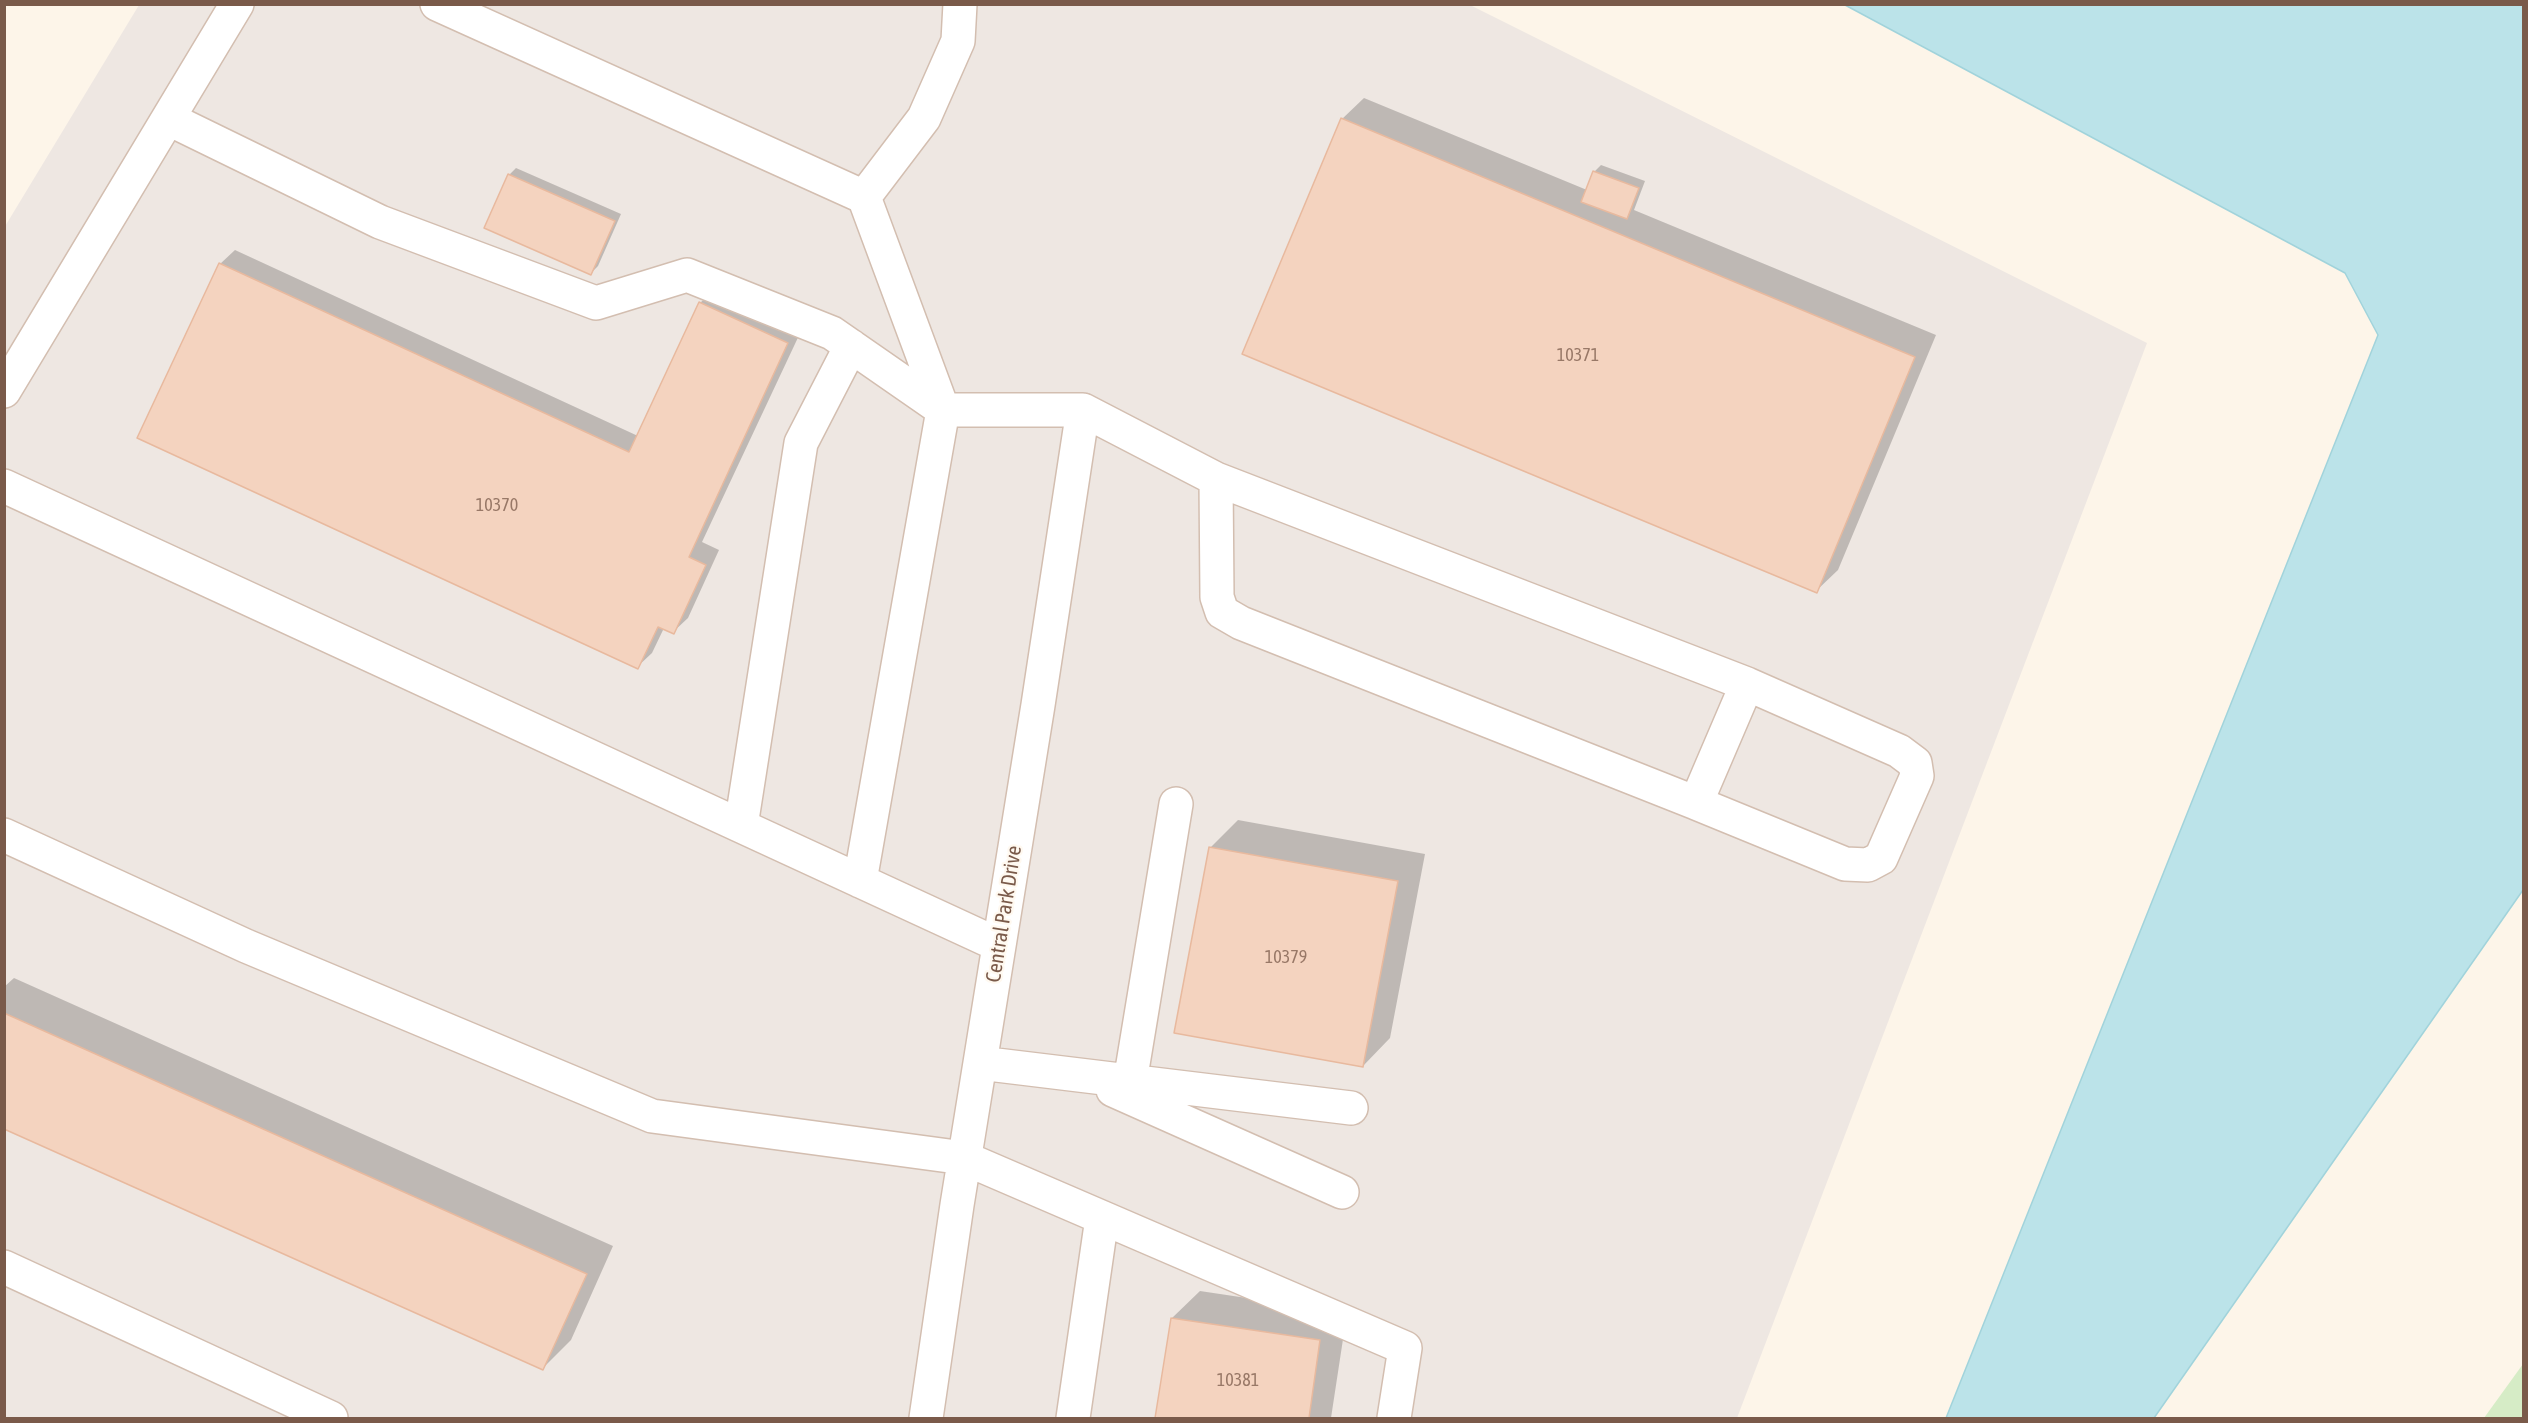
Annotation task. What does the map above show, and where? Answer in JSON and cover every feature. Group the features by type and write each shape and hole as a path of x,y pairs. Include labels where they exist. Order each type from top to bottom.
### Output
{"street":[{"path":"4,391 237,4"},
{"path":"437,4 864,197 943,410 860,881"},
{"path":"864,197 924,118 958,41 960,4"},
{"path":"169,118 380,222 596,303 687,274 832,333 943,410 1083,410 1216,479 1748,684 1899,751 1915,763 1917,776 1881,858 1868,865 1845,864 1241,623 1222,612 1217,597 1216,479"},
{"path":"741,826 801,443 850,346"},
{"name":"Central Park Drive","path":"926,1419 964,1158 1083,410"},
{"path":"4,486 999,945"},
{"path":"1696,803 1748,684"},
{"path":"1130,1082 1176,804"},
{"path":"4,835 246,946 652,1116 964,1158 1405,1348 1394,1419"},
{"path":"980,1063 1351,1108"},
{"path":"1081,1075 1342,1192"},
{"path":"1073,1419 1102,1218"},
{"path":"4,1267 331,1419"}],"shaded area":[{"path":"139,5 1470,5 2147,343 1737,1418 5,1418 4,228"}],"green space":[{"path":"2523,1364 2523,1418 2484,1418"}],"water":[{"path":"1845,5 2523,5 2523,890 2154,1418 1946,1418 2378,335 2345,273"}],"building":[{"path":"1341,118 1915,357 1817,593 1242,354"},
{"path":"1593,171 1639,188 1627,219 1581,202"},
{"path":"508,174 615,221 591,275 484,228"},
{"path":"219,263 629,452 699,302 788,343 689,557 706,565 674,634 658,627 638,669 137,438"},
{"path":"1209,847 1398,881 1363,1067 1174,1033"},
{"path":"4,1013 587,1274 543,1370 4,1129"},
{"path":"1171,1318 1320,1340 1309,1418 1155,1418"}]}
